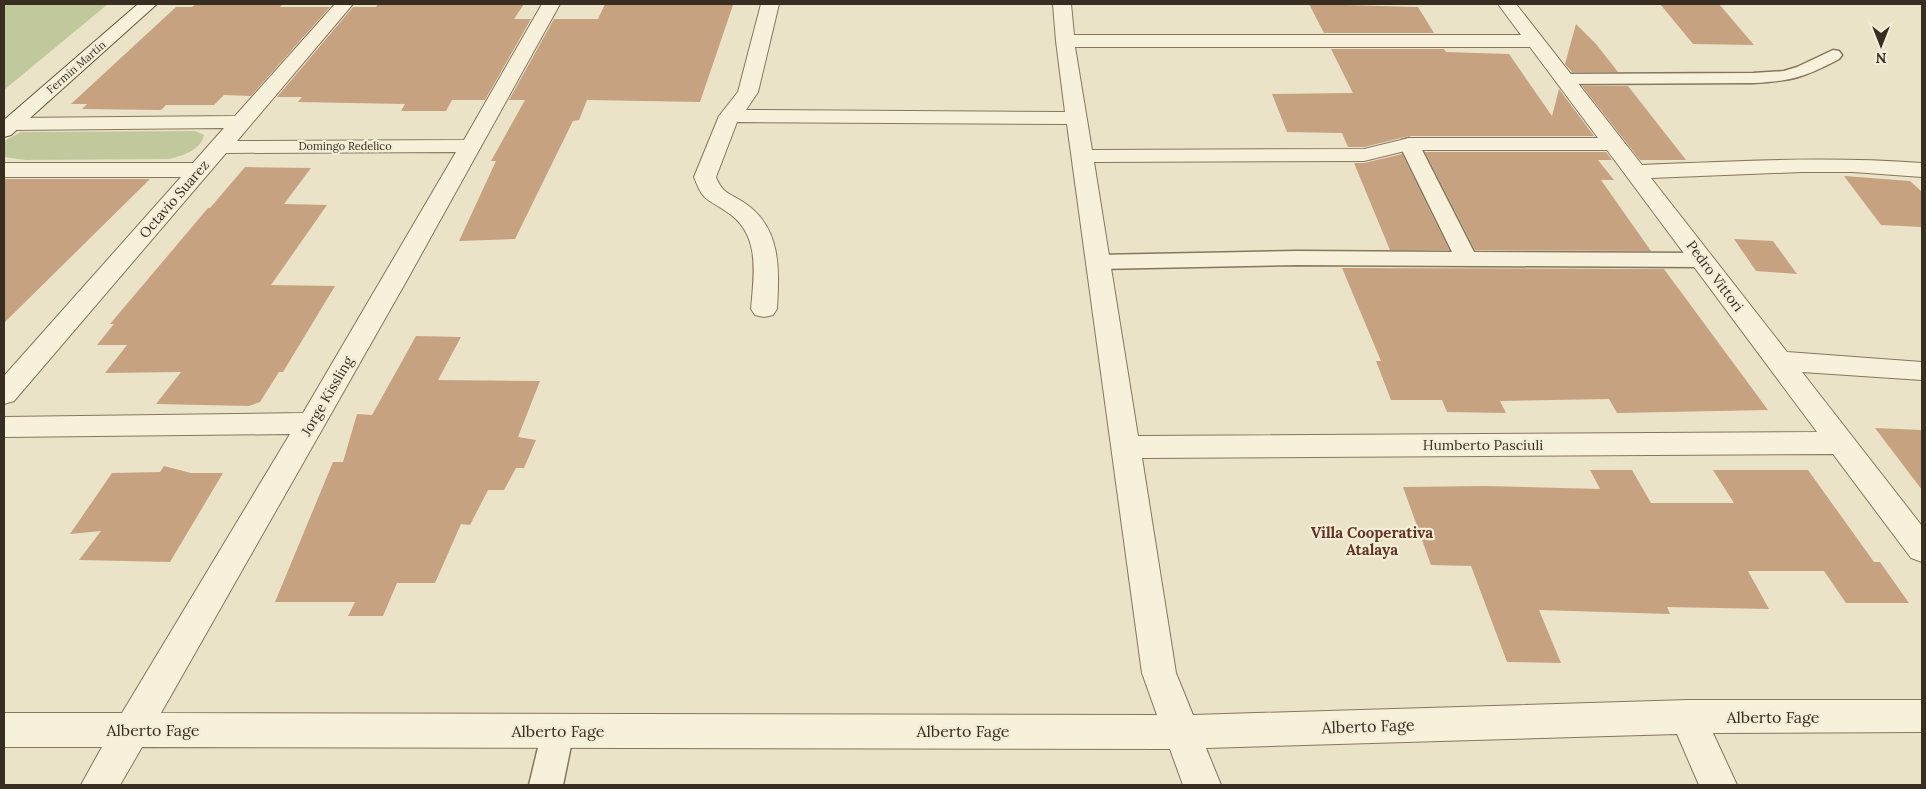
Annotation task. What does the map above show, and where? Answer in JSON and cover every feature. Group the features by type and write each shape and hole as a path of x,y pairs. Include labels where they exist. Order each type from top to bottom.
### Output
{"street":[{"name":"Fermín Martín","path":"8,128 148,4"},
{"name":"Octavio Suarez","path":"4,394 344,4"},
{"name":"Jorge Kissling","path":"100,785 471,146 551,4"},
{"path":"764,309 766,253 760,231 742,211 710,193 705,177 729,116 743,101 748,92 770,4"},
{"path":"1062,4 1065,41 1159,673 1202,785"},
{"name":"Pedro Vittori","path":"1507,4 1922,549"},
{"path":"1065,41 1536,41"},
{"path":"729,116 1077,118"},
{"path":"8,128 241,122"},
{"path":"1083,156 1364,155 1409,144 1614,144"},
{"name":"Domingo Redelico","path":"220,147 471,146"},
{"path":"1635,172 1802,165 1853,165 1922,170"},
{"path":"4,170 200,170"},
{"path":"1779,361 1922,371"},
{"path":"4,426 311,423"},
{"name":"Humberto Pasciuli","path":"1125,447 1841,442"},
{"name":"Alberto Fage","path":"4,730 1183,732 1688,717 1922,716"},
{"path":"1688,717 1718,785"}],"lane":[{"path":"1564,79 1753,78 1784,76 1804,71 1833,55"},
{"path":"1409,144 1467,260"},
{"path":"1098,262 1297,258 1702,260"},
{"path":"546,785 558,731"}],"green space":[{"path":"4,4 108,4 4,90"},
{"path":"195,131 204,135 199,145 186,154 169,159 26,160 4,157 4,141 21,132"}],"building":[{"path":"196,4 283,4 280,7 330,7 251,96 224,95 214,105 166,105 161,110 82,109 87,104 71,104 176,7 192,7"},
{"path":"378,4 524,4 514,19 531,19 485,100 452,100 446,111 401,111 405,104 298,102 302,97 277,97 353,7 376,7"},
{"path":"605,4 733,5 700,102 587,100 579,120 573,121 515,239 459,241 496,161 491,161 525,100 509,100 554,19 598,19"},
{"path":"1309,4 1418,7 1434,33 1324,33"},
{"path":"1660,4 1719,4 1754,45 1693,44"},
{"path":"1576,24 1596,44 1618,72 1572,72 1565,64"},
{"path":"1331,49 1444,49 1446,52 1509,54 1552,116 1559,89 1594,136 1409,136 1364,147 1348,147 1342,133 1287,132 1272,94 1353,93"},
{"path":"1582,86 1628,86 1686,160 1640,160"},
{"path":"1425,152 1606,152 1612,160 1598,160 1614,180 1601,180 1651,251 1475,250"},
{"path":"1402,154 1449,250 1390,250 1354,163 1364,163"},
{"path":"245,167 311,168 284,204 327,205 271,285 335,286 283,372 279,372 260,402 249,406 156,404 181,372 105,373 127,345 97,345 114,324 110,324"},
{"path":"1844,176 1910,181 1922,192 1922,227 1881,225"},
{"path":"4,179 150,179 4,323"},
{"path":"1734,239 1773,241 1797,274 1756,271"},
{"path":"1342,268 1664,269 1768,410 1617,413 1609,399 1500,401 1506,413 1447,412 1442,400 1391,400 1376,361 1381,361"},
{"path":"416,336 461,337 438,380 540,381 518,437 536,440 524,468 516,468 504,490 488,490 470,525 461,524 435,583 397,583 383,616 348,616 355,602 275,602 333,462 343,462 357,414 372,415"},
{"path":"1875,428 1922,430 1922,490"},
{"path":"164,466 191,473 223,473 170,562 79,560 101,531 70,534 112,473 160,472"},
{"path":"1590,470 1632,470 1651,503 1734,503 1713,470 1808,470 1874,562 1880,562 1909,603 1846,603 1824,571 1748,571 1769,609 1667,607 1670,614 1539,610 1561,663 1507,662 1471,566 1431,565 1403,487 1485,486 1600,489"}],"district":[{"name":"Villa Cooperativa Atalaya","path":"1372,542"}]}
